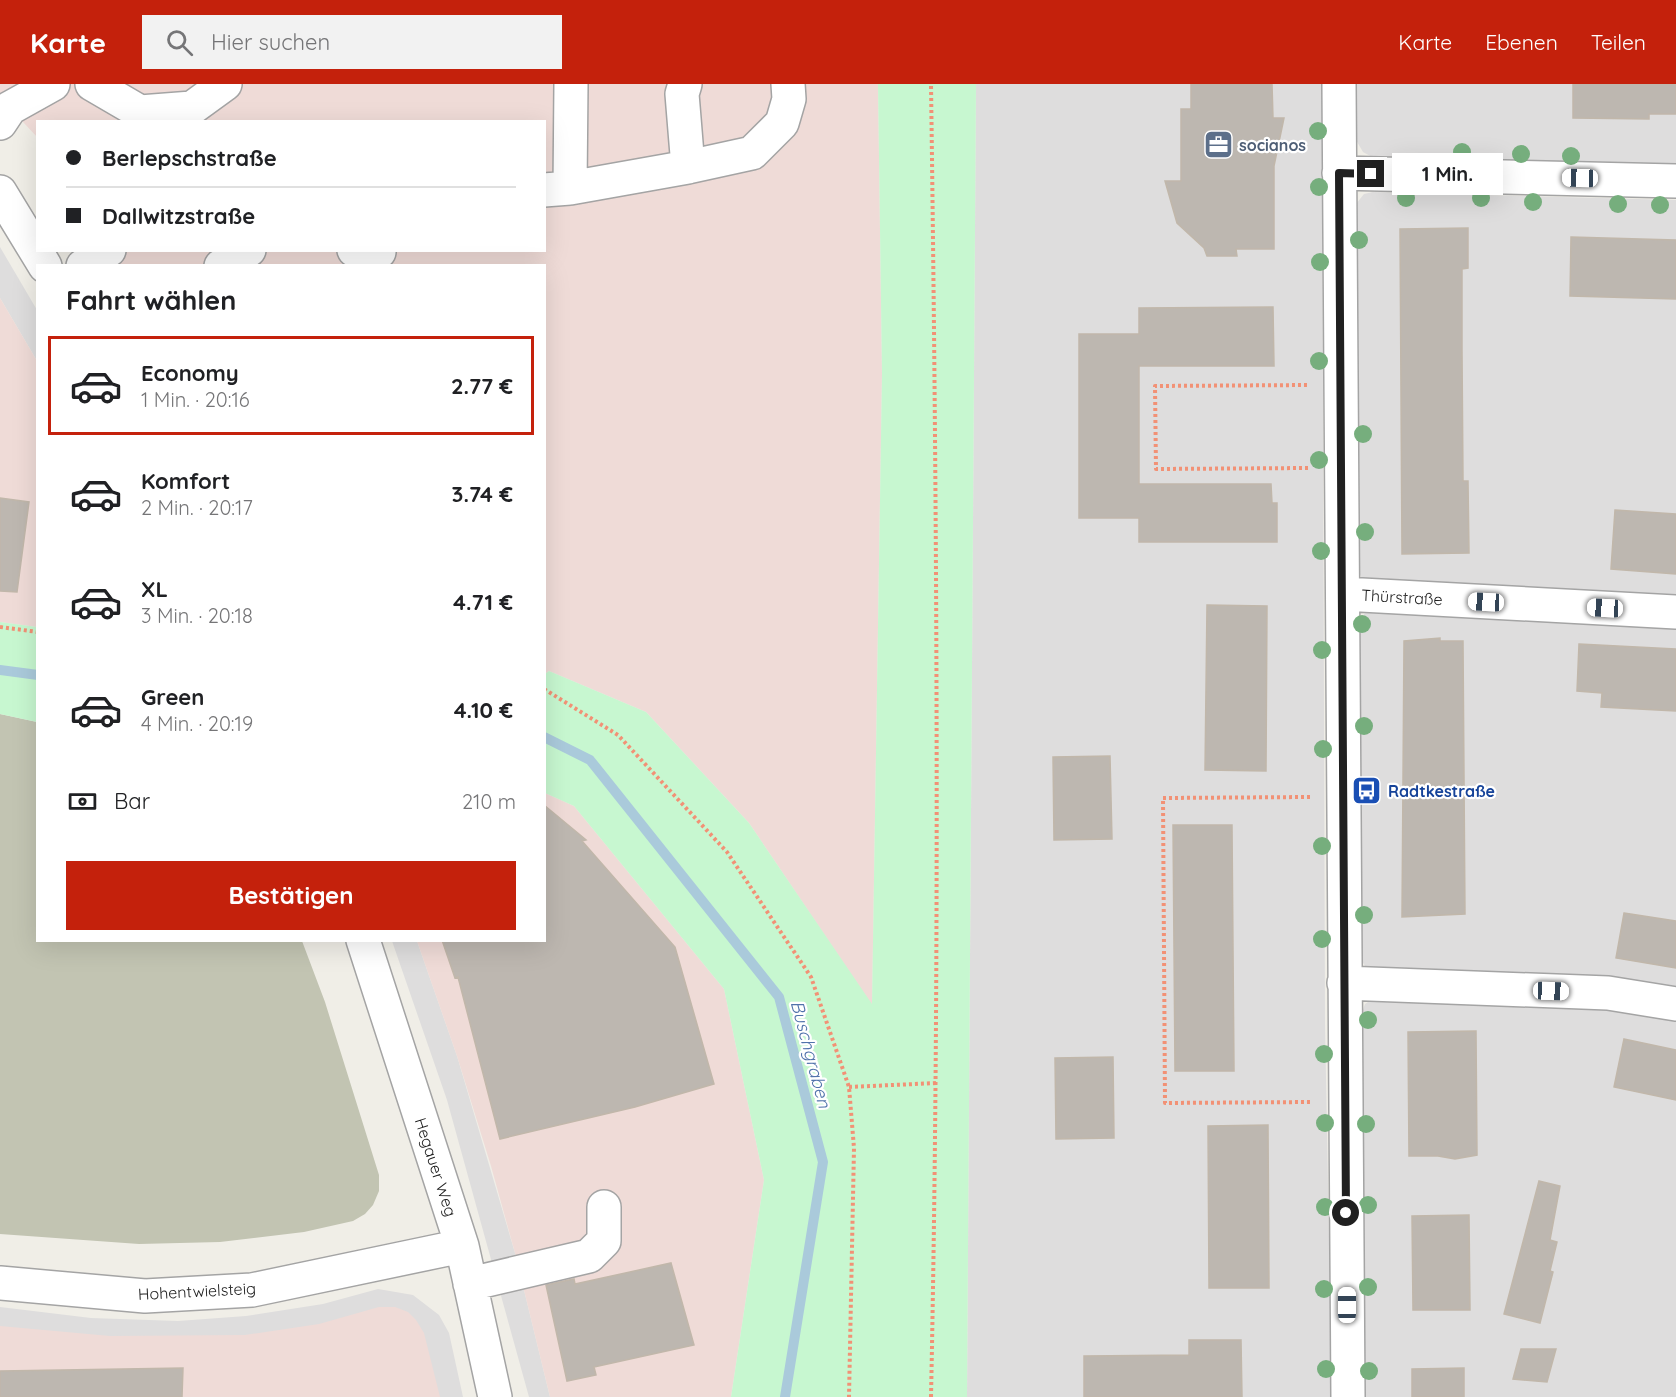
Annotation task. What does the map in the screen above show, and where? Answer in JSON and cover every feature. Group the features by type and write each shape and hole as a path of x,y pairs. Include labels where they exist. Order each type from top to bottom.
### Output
{"street":[{"path":"0,123 10,108 53,84"},
{"path":"93,84 140,112 192,108 225,84"},
{"path":"571,84 557,189 688,167 752,153 782,123 789,99 788,84"},
{"path":"685,84 682,94 688,167"},
{"path":"1339,84 1348,1397"},
{"path":"1339,173 1676,181"},
{"path":"0,192 36,251"},
{"path":"86,264 106,252"},
{"path":"224,264 245,252"},
{"name":"Thürstraße","path":"1343,594 1676,612"},
{"name":"Hegauer Weg","path":"364,942 462,1246 495,1397"},
{"path":"1344,983 1608,993 1676,1004"},
{"path":"470,1284 589,1256 604,1241 604,1207"},
{"name":"Hohentwielsteig","path":"0,1283 145,1296 252,1290 462,1246"}],"path":[{"path":"931,84 936,446 937,1083 931,1397"},
{"path":"1311,385 1155,386 1155,410 1156,469 1312,468"},
{"path":"0,627 36,632"},
{"path":"546,690 618,735 727,852 811,977 849,1087 854,1148 849,1397"},
{"path":"1314,797 1164,798 1165,1103 1316,1102"},
{"path":"849,1087 937,1083"}],"shaded area":[{"path":"0,84 878,84 882,374 872,1005 749,823 646,712 549,671 546,673 546,264 103,264 97,252 546,252 546,120 36,120 36,136 10,108 0,102"},
{"path":"976,84 1322,84 1325,1024 1332,1397 967,1397"},
{"path":"1356,84 1676,84 1676,164 1372,157 1363,152 1356,140"},
{"path":"1373,192 1676,200 1676,600 1363,581 1359,572 1356,204 1364,194"},
{"path":"0,247 36,308 36,359 0,298"},
{"path":"0,298 36,359 36,627 0,622"},
{"path":"1366,611 1676,623 1676,992 1367,969 1360,958 1359,623"},
{"path":"0,714 36,722 36,942 302,942 325,1002 379,1175 379,1191 373,1205 365,1214 353,1221 304,1232 220,1242 139,1244 0,1234"},
{"path":"546,793 574,806 724,989 764,1180 731,1397 550,1397 515,1253 457,1056 417,942 546,942"},
{"path":"392,942 417,942 457,1056 515,1253 550,1397 529,1397 447,1100"},
{"path":"1374,998 1609,1007 1676,1019 1676,1397 1364,1397 1361,1015 1365,1004"},
{"path":"378,1289 413,1295 439,1315 449,1333 463,1397 0,1397 0,1307 91,1318 178,1321 246,1316 323,1304"},
{"path":"379,1307 395,1307 408,1312 416,1320 424,1333 440,1397 0,1397 0,1326 110,1336 245,1335 319,1324"}],"green space":[{"path":"878,84 976,84 967,1397 731,1397 764,1180 724,989 574,806 546,793 546,673 549,671 646,712 749,823 872,1004 882,374"},
{"path":"0,622 36,627 36,722 0,714"}],"building":[{"path":"1191,84 1272,84 1273,118 1284,118 1274,166 1274,249 1236,249 1237,256 1207,256 1204,248 1177,223 1165,181 1181,181 1181,109 1191,109"},
{"path":"1573,84 1676,84 1676,114 1649,114 1649,119 1573,118"},
{"path":"1468,228 1468,268 1462,269 1462,350 1463,481 1468,481 1469,553 1402,554 1400,229"},
{"path":"1571,237 1676,240 1676,299 1570,296"},
{"path":"1273,307 1274,366 1139,366 1139,484 1271,484 1272,503 1277,503 1277,542 1139,542 1139,518 1079,518 1079,334 1139,334 1139,308"},
{"path":"0,498 29,502 17,592 0,591"},
{"path":"1615,510 1676,514 1676,574 1611,569"},
{"path":"1207,605 1267,606 1266,771 1205,770"},
{"path":"1440,638 1440,641 1463,641 1465,914 1402,917 1404,641"},
{"path":"1579,644 1676,649 1676,711 1601,707 1602,693 1577,691"},
{"path":"1110,756 1112,839 1054,840 1053,757"},
{"path":"546,807 586,840 582,841 675,947 714,1084 635,1107 500,1139 458,977 455,978 443,942 546,942"},
{"path":"1173,825 1232,825 1234,1071 1175,1071"},
{"path":"1624,913 1676,921 1676,968 1616,958"},
{"path":"1476,1031 1477,1155 1455,1159 1438,1156 1409,1156 1408,1032"},
{"path":"1624,1039 1676,1050 1676,1100 1614,1087"},
{"path":"1113,1057 1114,1138 1056,1139 1055,1058"},
{"path":"1268,1125 1269,1288 1209,1288 1208,1126"},
{"path":"1539,1181 1560,1186 1550,1240 1557,1242 1550,1271 1553,1272 1540,1323 1504,1314"},
{"path":"1469,1215 1470,1310 1413,1310 1412,1216"},
{"path":"671,1263 694,1345 594,1367 596,1375 567,1381 546,1285 574,1279 575,1284"},
{"path":"1189,1340 1241,1340 1242,1397 1084,1397 1084,1356 1189,1355"},
{"path":"1521,1349 1556,1349 1547,1382 1513,1379"},
{"path":"183,1368 182,1397 0,1397 0,1371"},
{"path":"1464,1368 1464,1397 1412,1397 1412,1369"}],"waterway":[{"name":"Buschgraben","path":"0,670 36,675"},
{"name":"Buschgraben","path":"546,738 590,760 779,997 823,1162 785,1397"}],"place":[{"name":"socianos","path":"1218,145"},
{"name":"Radtkestraße","path":"1367,791"}],"route":[{"path":"1346,1213 1339,173 1371,174"}]}
